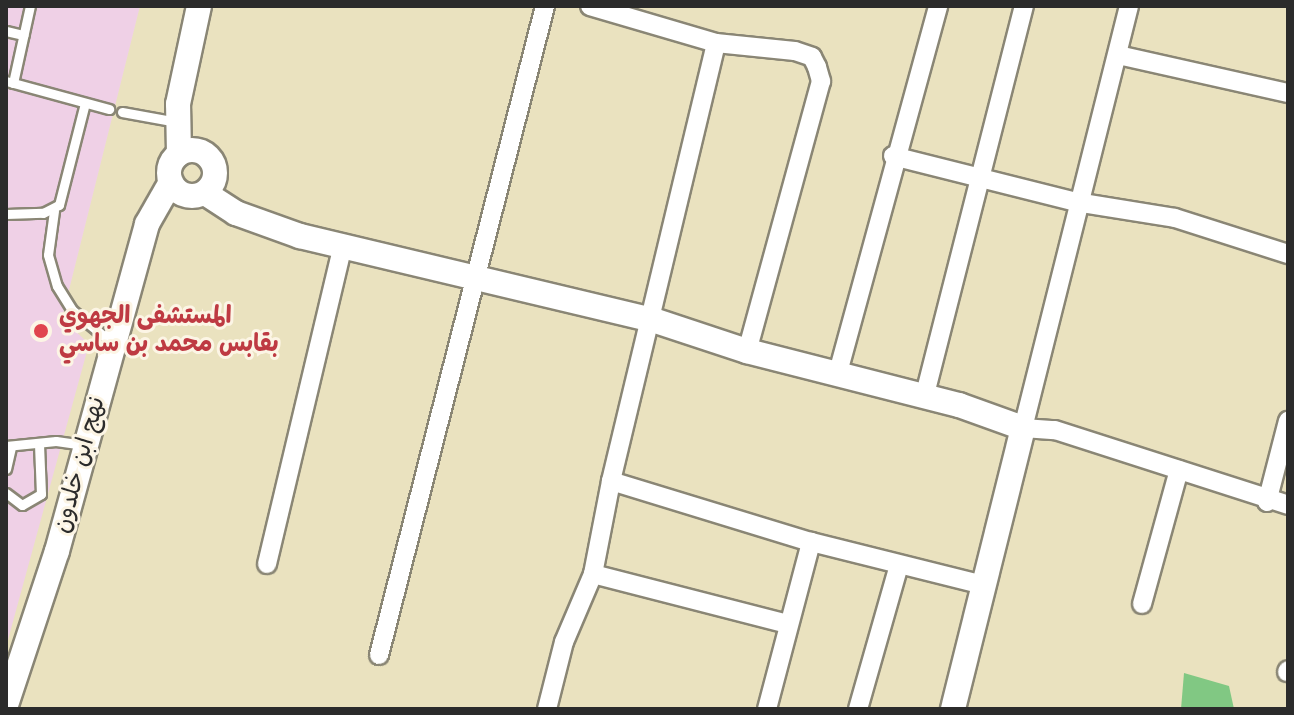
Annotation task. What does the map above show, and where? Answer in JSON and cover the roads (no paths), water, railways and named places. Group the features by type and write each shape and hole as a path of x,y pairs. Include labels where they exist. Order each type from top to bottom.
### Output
{"street":[{"path":"199,6 177,122 179,154 170,167 171,182 189,196 205,193 263,224 343,246 653,320 747,351 1023,428 1055,430 1267,502 1288,505"},
{"path":"379,655 545,6"},
{"path":"590,6 716,43 779,48 812,57 821,81 747,351"},
{"path":"837,376 893,156 938,6"},
{"path":"924,398 984,178 1024,6"},
{"path":"953,709 1076,202 1129,6"},
{"path":"547,709 564,642 593,574 611,481 653,320 716,43"},
{"path":"1118,55 1288,93"},
{"path":"179,154 196,151 211,160 215,178 205,193"},
{"path":"893,156 1076,202 1175,218 1288,254"},
{"name":"نهج ابن خلدون","path":"6,705 14,664 86,445 147,224 171,182"},
{"path":"267,564 343,246"},
{"path":"1267,502 1282,467 1288,421"},
{"path":"1142,604 1179,470"},
{"path":"611,481 811,542 983,585"},
{"path":"767,709 811,542"},
{"path":"858,709 899,565"},
{"path":"593,574 788,624"}],"lane":[{"path":"30,6 9,82 109,109"},
{"path":"6,31 24,35"},
{"path":"85,103 54,211 48,255 57,286 72,310 113,344"},
{"path":"122,112 177,122"},
{"path":"6,214 54,211"},
{"path":"6,469 8,446 56,441 86,445"},
{"path":"6,493 28,505 41,494 39,445"}],"place":[{"name":"المستشفى الجهوي بقابس محمد بن ساسي","path":"41,331"}]}
